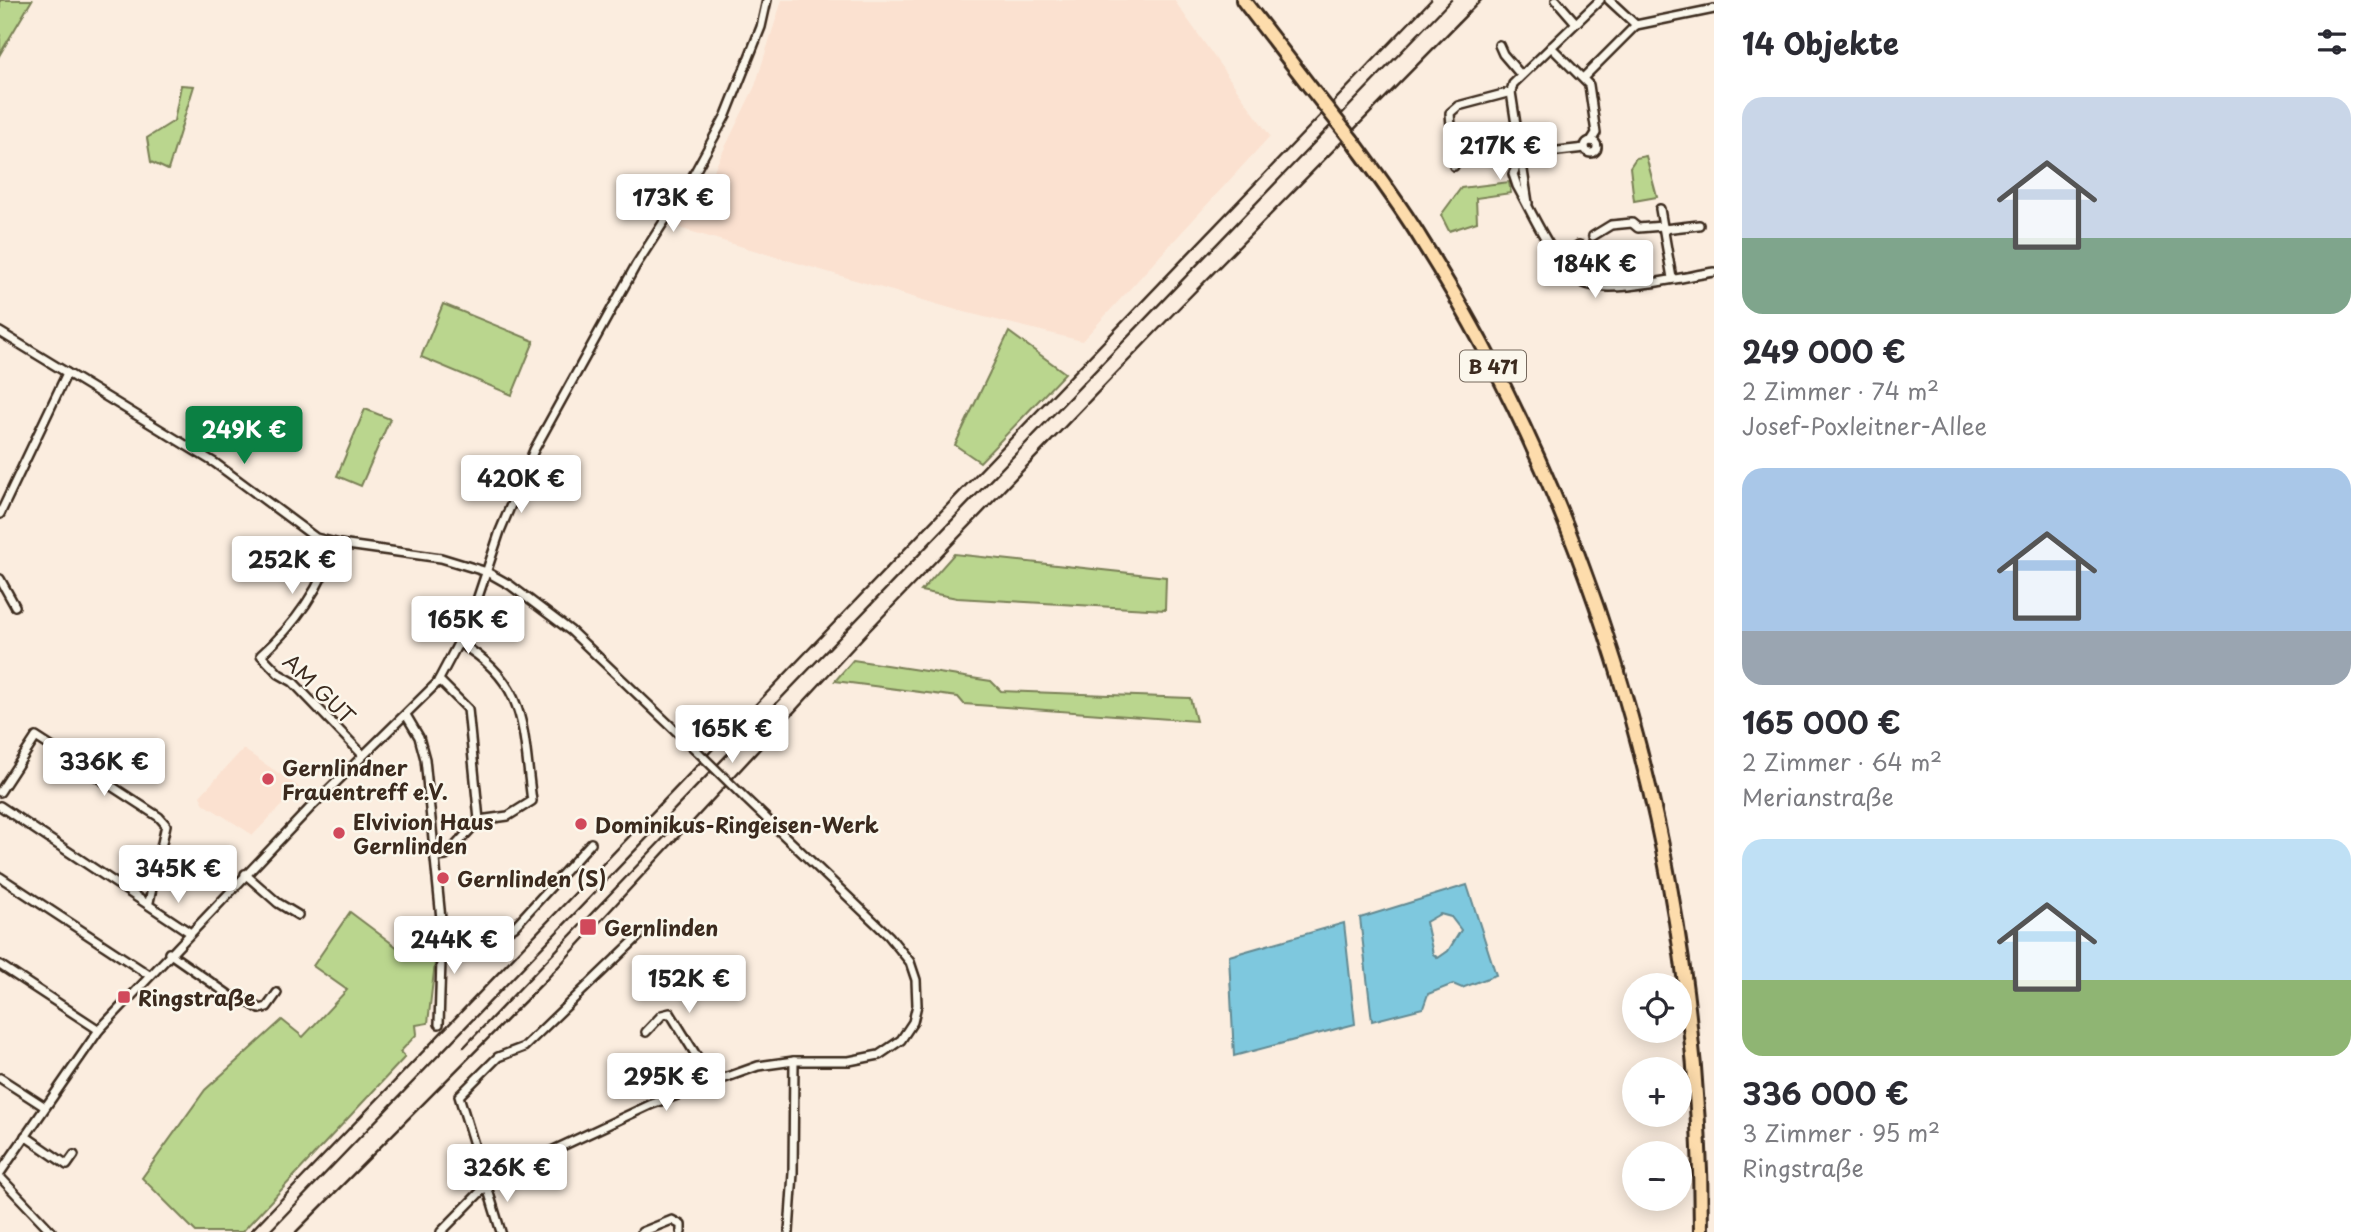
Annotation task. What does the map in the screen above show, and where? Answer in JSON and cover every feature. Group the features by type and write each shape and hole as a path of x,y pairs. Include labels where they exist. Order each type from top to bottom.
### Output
{"highway":[{"name":"B 471","path":"1243,0 1352,140 1421,239 1487,355 1537,455 1572,538 1614,655 1650,791 1670,884 1696,1089 1701,1232"}],"street":[{"path":"52,1232 0,1175 99,1030 245,874 362,754 406,715 439,680 459,643 487,572 499,531 534,450 636,265 689,183 726,115 761,27 767,0"},
{"path":"1556,0 1576,23"},
{"path":"1529,207 1511,92 1513,84 1600,0"},
{"path":"1609,0 1636,25"},
{"path":"1583,78 1636,25 1714,9"},
{"path":"1499,45 1521,75"},
{"path":"1522,155 1585,148 1596,133 1589,85 1551,47"},
{"path":"1454,166 1450,113 1458,106 1511,92"},
{"path":"1522,155 1513,178 1565,268 1582,283 1603,288 1714,272"},
{"path":"1660,209 1672,278"},
{"path":"1593,236 1611,225 1632,223 1638,228 1664,228 1699,225"},
{"path":"1559,257 1579,245"},
{"path":"0,332 215,463 309,533 334,543 441,558 487,572 539,604 571,631 889,936 910,962 916,980 917,1005 913,1022 901,1040 879,1055 849,1061 794,1061 758,1066 712,1081 589,1131 494,1178 441,1232"},
{"path":"0,514 67,373"},
{"name":"AM GUT","path":"334,543 325,568 299,610 294,624 261,655 279,674 293,682 362,754"},
{"path":"0,579 15,606"},
{"path":"435,857 446,856 480,820 508,816 533,801 520,713 514,694 495,668 459,643"},
{"path":"439,680 468,709 480,820"},
{"path":"406,715 423,748 435,857 442,929 439,1024"},
{"path":"0,792 36,737 159,817 166,825 149,902"},
{"path":"0,806 149,902 189,932"},
{"path":"442,929 509,929 515,926 591,844"},
{"path":"245,874 298,915"},
{"path":"0,877 149,975"},
{"path":"501,1232 459,1097 498,1057 524,1047 640,935"},
{"path":"169,953 232,997 238,996 260,1009 267,1007 276,993"},
{"path":"0,965 99,1030"},
{"path":"646,1032 662,1015 670,1013 712,1081"},
{"path":"789,1232 794,1061"},
{"path":"0,1078 45,1107"},
{"path":"25,1136 67,1166 74,1155"},
{"path":"642,1232 672,1220 681,1225 681,1232"}],"shaded area":[{"path":"782,0 1174,0 1270,136 1082,341 960,311 679,228 714,170 755,86"},
{"path":"243,749 299,787 253,835 204,804 200,796"}],"green space":[{"path":"0,0 32,0 0,54"},
{"path":"181,85 194,86 168,170 151,162 147,138 174,121"},
{"path":"1646,156 1657,197 1634,201 1630,167 1636,158"},
{"path":"1509,182 1511,193 1476,198 1477,222 1449,231 1441,215 1461,188"},
{"path":"443,304 534,341 512,395 421,357"},
{"path":"1009,332 1065,373 980,462 955,445"},
{"path":"365,409 390,419 361,486 337,476"},
{"path":"954,554 1166,577 1165,610 957,598 921,591"},
{"path":"853,660 991,681 1001,691 1190,698 1196,721 964,704 958,697 835,681"},
{"path":"350,912 406,954 436,954 428,1023 416,1025 417,1034 400,1052 405,1057 242,1232 196,1232 142,1178 205,1090 282,1020 303,1037 347,990 313,966"}],"water":[{"path":"1467,885 1496,975 1462,988 1453,984 1428,994 1423,1008 1372,1021 1360,918","holes":["1440,914 1451,917 1461,930 1448,951 1438,958 1433,954 1426,922"]},
{"path":"1344,923 1355,1024 1234,1056 1229,956"}],"tunnel":[{"path":"1579,245 1593,236"}],"railway":[{"path":"250,1232 1431,0"},
{"path":"269,1232 1451,0"},
{"path":"296,1232 546,980 870,630 1178,309 1481,0"},
{"path":"464,1047 672,829"}],"place":[{"name":"Gernlindner Frauentreff e.V.","path":"268,779"},
{"name":"Dominikus-Ringeisen-Werk","path":"581,824"},
{"name":"Elvivion Haus Gernlinden","path":"339,833"},
{"name":"Gernlinden (S)","path":"443,878"},
{"name":"Gernlinden","path":"588,927"},
{"name":"Ringstraße","path":"124,997"}]}
